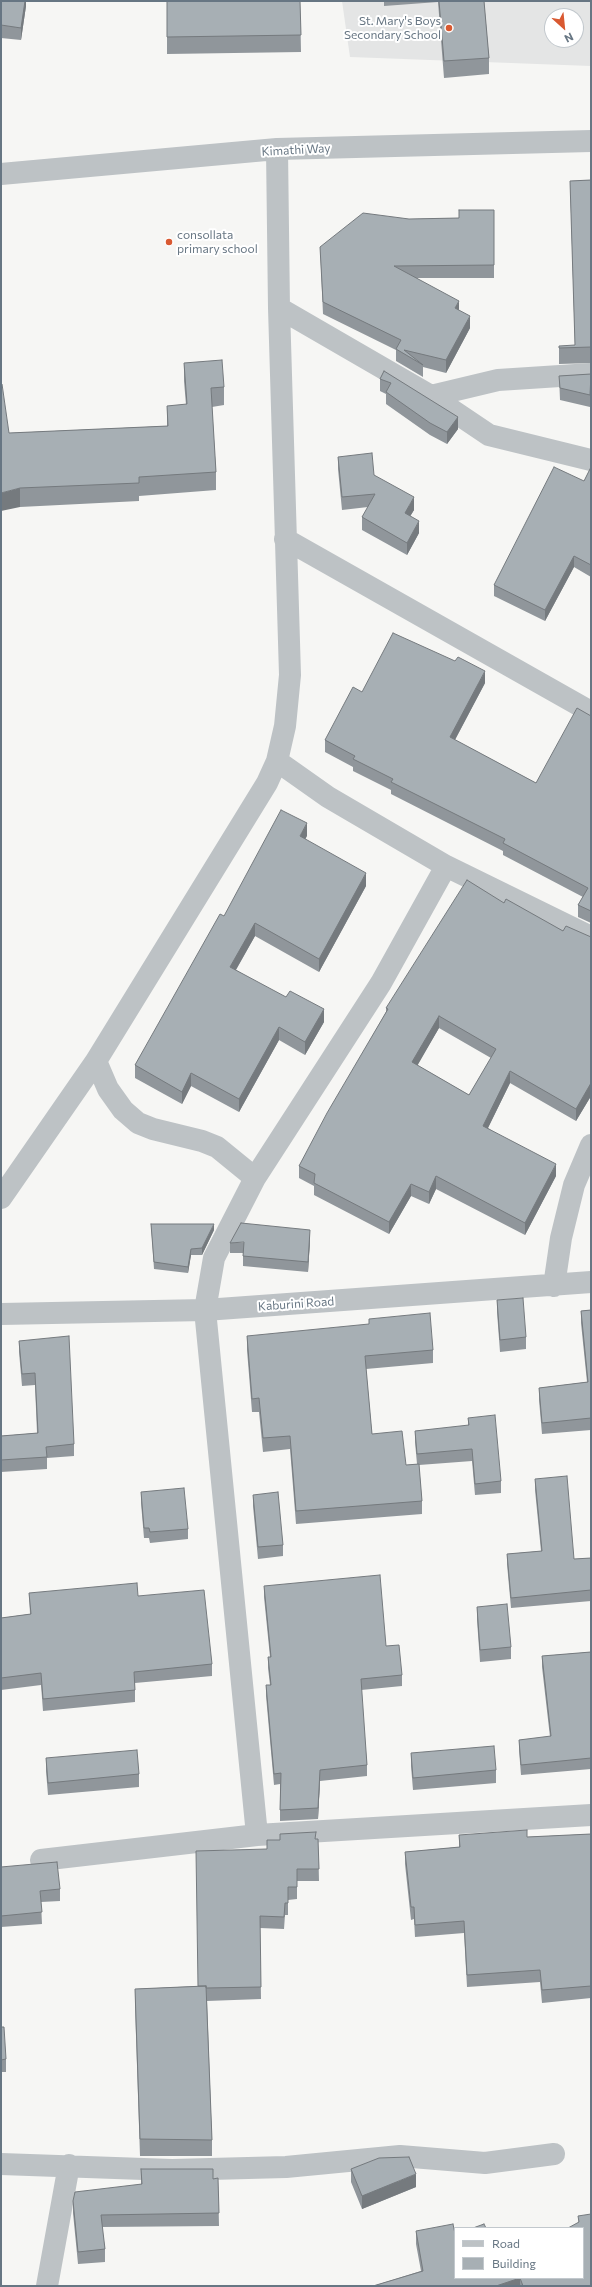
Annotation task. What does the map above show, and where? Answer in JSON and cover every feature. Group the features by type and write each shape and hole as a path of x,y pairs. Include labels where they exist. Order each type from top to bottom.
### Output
{"street":[{"name":"Kimathi Way","path":"1,174 277,149 591,141"},
{"path":"1,1198 96,1061 266,783 277,760 286,726 290,675 279,308 277,149"},
{"path":"279,308 431,396 489,435 591,460"},
{"path":"431,396 498,380 591,374"},
{"path":"285,539 591,712"},
{"path":"277,760 328,797 446,866 591,937"},
{"path":"257,1835 205,1310 214,1258 255,1178 381,983 446,866"},
{"path":"96,1061 108,1089 123,1110 138,1123 153,1129 202,1141 217,1147 255,1178"},
{"path":"554,1286 561,1238 572,1193 591,1145"},
{"name":"Kaburini Road","path":"1,1314 205,1310 554,1286 591,1282"},
{"path":"41,1860 257,1835 591,1815"},
{"path":"1,2164 69,2165 172,2170 286,2167 400,2156 485,2163 554,2154"},
{"path":"48,2286 69,2165"}],"shaded area":[{"name":"St. Mary's Boys Secondary School","path":"342,1 591,1 591,66 350,57"}],"building":[{"path":"1,1 25,1 21,28 1,25"},
{"path":"167,1 300,1 301,35 167,37"},
{"path":"439,1 484,1 489,58 444,61"},
{"path":"591,180 591,347 559,348 559,346 575,345 570,181"},
{"path":"459,210 494,210 494,265 394,266 459,301 455,308 470,316 446,360 404,350 423,365 396,349 401,340 323,302 320,247 363,213 409,219 459,218"},
{"path":"222,360 224,387 211,388 216,472 139,477 139,483 20,488 1,493 1,384 9,433 168,426 167,406 187,404 184,363"},
{"path":"384,371 458,417 447,432 430,423 386,392 391,383 380,379"},
{"path":"591,374 590,395 560,388 559,376"},
{"path":"372,453 374,475 414,497 405,513 419,521 407,543 362,517 375,494 342,497 338,457"},
{"path":"554,467 584,481 591,467 591,565 574,556 545,610 494,585"},
{"path":"393,633 455,661 458,657 485,671 450,737 536,783 577,708 591,716 591,911 578,905 588,888 503,843 505,839 391,782 393,779 353,759 355,756 325,740 353,687 362,692"},
{"path":"281,810 307,823 300,836 366,873 319,959 255,923 230,967 286,997 290,991 324,1009 305,1042 279,1027 239,1099 191,1073 182,1092 135,1065 220,914 224,916"},
{"path":"467,880 504,903 506,899 563,931 566,926 591,937 591,1083 576,1109 510,1071 483,1126 556,1164 525,1223 436,1176 429,1192 411,1184 389,1222 314,1183 315,1174 299,1166 327,1113 388,1009 386,1008","holes":["439,1016 496,1049 469,1095 412,1062"]},
{"path":"241,1223 310,1230 308,1262 243,1256 244,1242 230,1243"},
{"path":"151,1224 214,1224 202,1248 191,1249 188,1267 154,1262"},
{"path":"523,1298 526,1337 500,1340 497,1300"},
{"path":"591,1310 591,1418 542,1423 539,1388 588,1382 581,1311"},
{"path":"430,1313 433,1350 365,1356 372,1434 402,1431 406,1465 419,1464 422,1501 296,1511 290,1436 263,1438 259,1398 252,1399 247,1336 369,1324 369,1319"},
{"path":"69,1336 74,1444 46,1447 47,1457 1,1460 1,1436 38,1433 35,1373 22,1374 19,1341"},
{"path":"495,1415 501,1481 475,1484 472,1449 417,1454 415,1431 469,1425 468,1418"},
{"path":"567,1476 574,1559 591,1558 591,1590 511,1598 507,1554 542,1551 535,1479"},
{"path":"184,1488 188,1529 150,1532 149,1528 144,1528 141,1492"},
{"path":"278,1492 283,1545 258,1547 253,1495"},
{"path":"380,1575 386,1646 399,1645 402,1675 361,1679 367,1765 320,1770 318,1808 280,1810 281,1773 274,1774 266,1685 271,1685 268,1657 271,1657 264,1586"},
{"path":"137,1583 138,1596 204,1590 212,1664 134,1672 135,1690 43,1699 41,1673 1,1678 1,1618 31,1614 29,1593"},
{"path":"507,1604 511,1647 480,1650 477,1607"},
{"path":"591,1652 591,1758 521,1765 519,1740 551,1736 542,1656"},
{"path":"494,1746 496,1770 413,1778 411,1753"},
{"path":"137,1750 139,1774 48,1783 46,1758"},
{"path":"527,1830 527,1837 591,1834 591,1986 542,1990 540,1970 467,1975 464,1921 415,1925 414,1907 411,1907 405,1852 460,1847 459,1835"},
{"path":"316,1832 315,1839 318,1839 319,1869 297,1869 297,1887 288,1887 288,1903 285,1903 284,1917 260,1916 261,1987 206,1988 206,1986 198,1986 196,1851 267,1849 267,1840 280,1840 280,1834"},
{"path":"57,1862 60,1889 40,1891 42,1912 1,1916 1,1867"},
{"path":"206,1986 212,2140 140,2139 135,1989"},
{"path":"1,2027 4,2027 6,2059 1,2060"},
{"path":"409,2157 416,2174 362,2196 351,2169 379,2158"},
{"path":"141,2169 213,2169 213,2179 218,2178 219,2213 101,2215 105,2249 78,2252 73,2201 75,2192 142,2184"},
{"path":"591,2214 591,2286 523,2286 520,2279 584,2279 584,2227 570,2227 579,2222 578,2216"},
{"path":"453,2224 454,2279 517,2279 496,2286 373,2286 423,2271 416,2231"},
{"path":"484,2224 486,2227 476,2227"}],"place":[{"name":"St. Mary's Boys Secondary School","path":"449,28"},
{"name":"consollata primary school","path":"169,242"}]}
